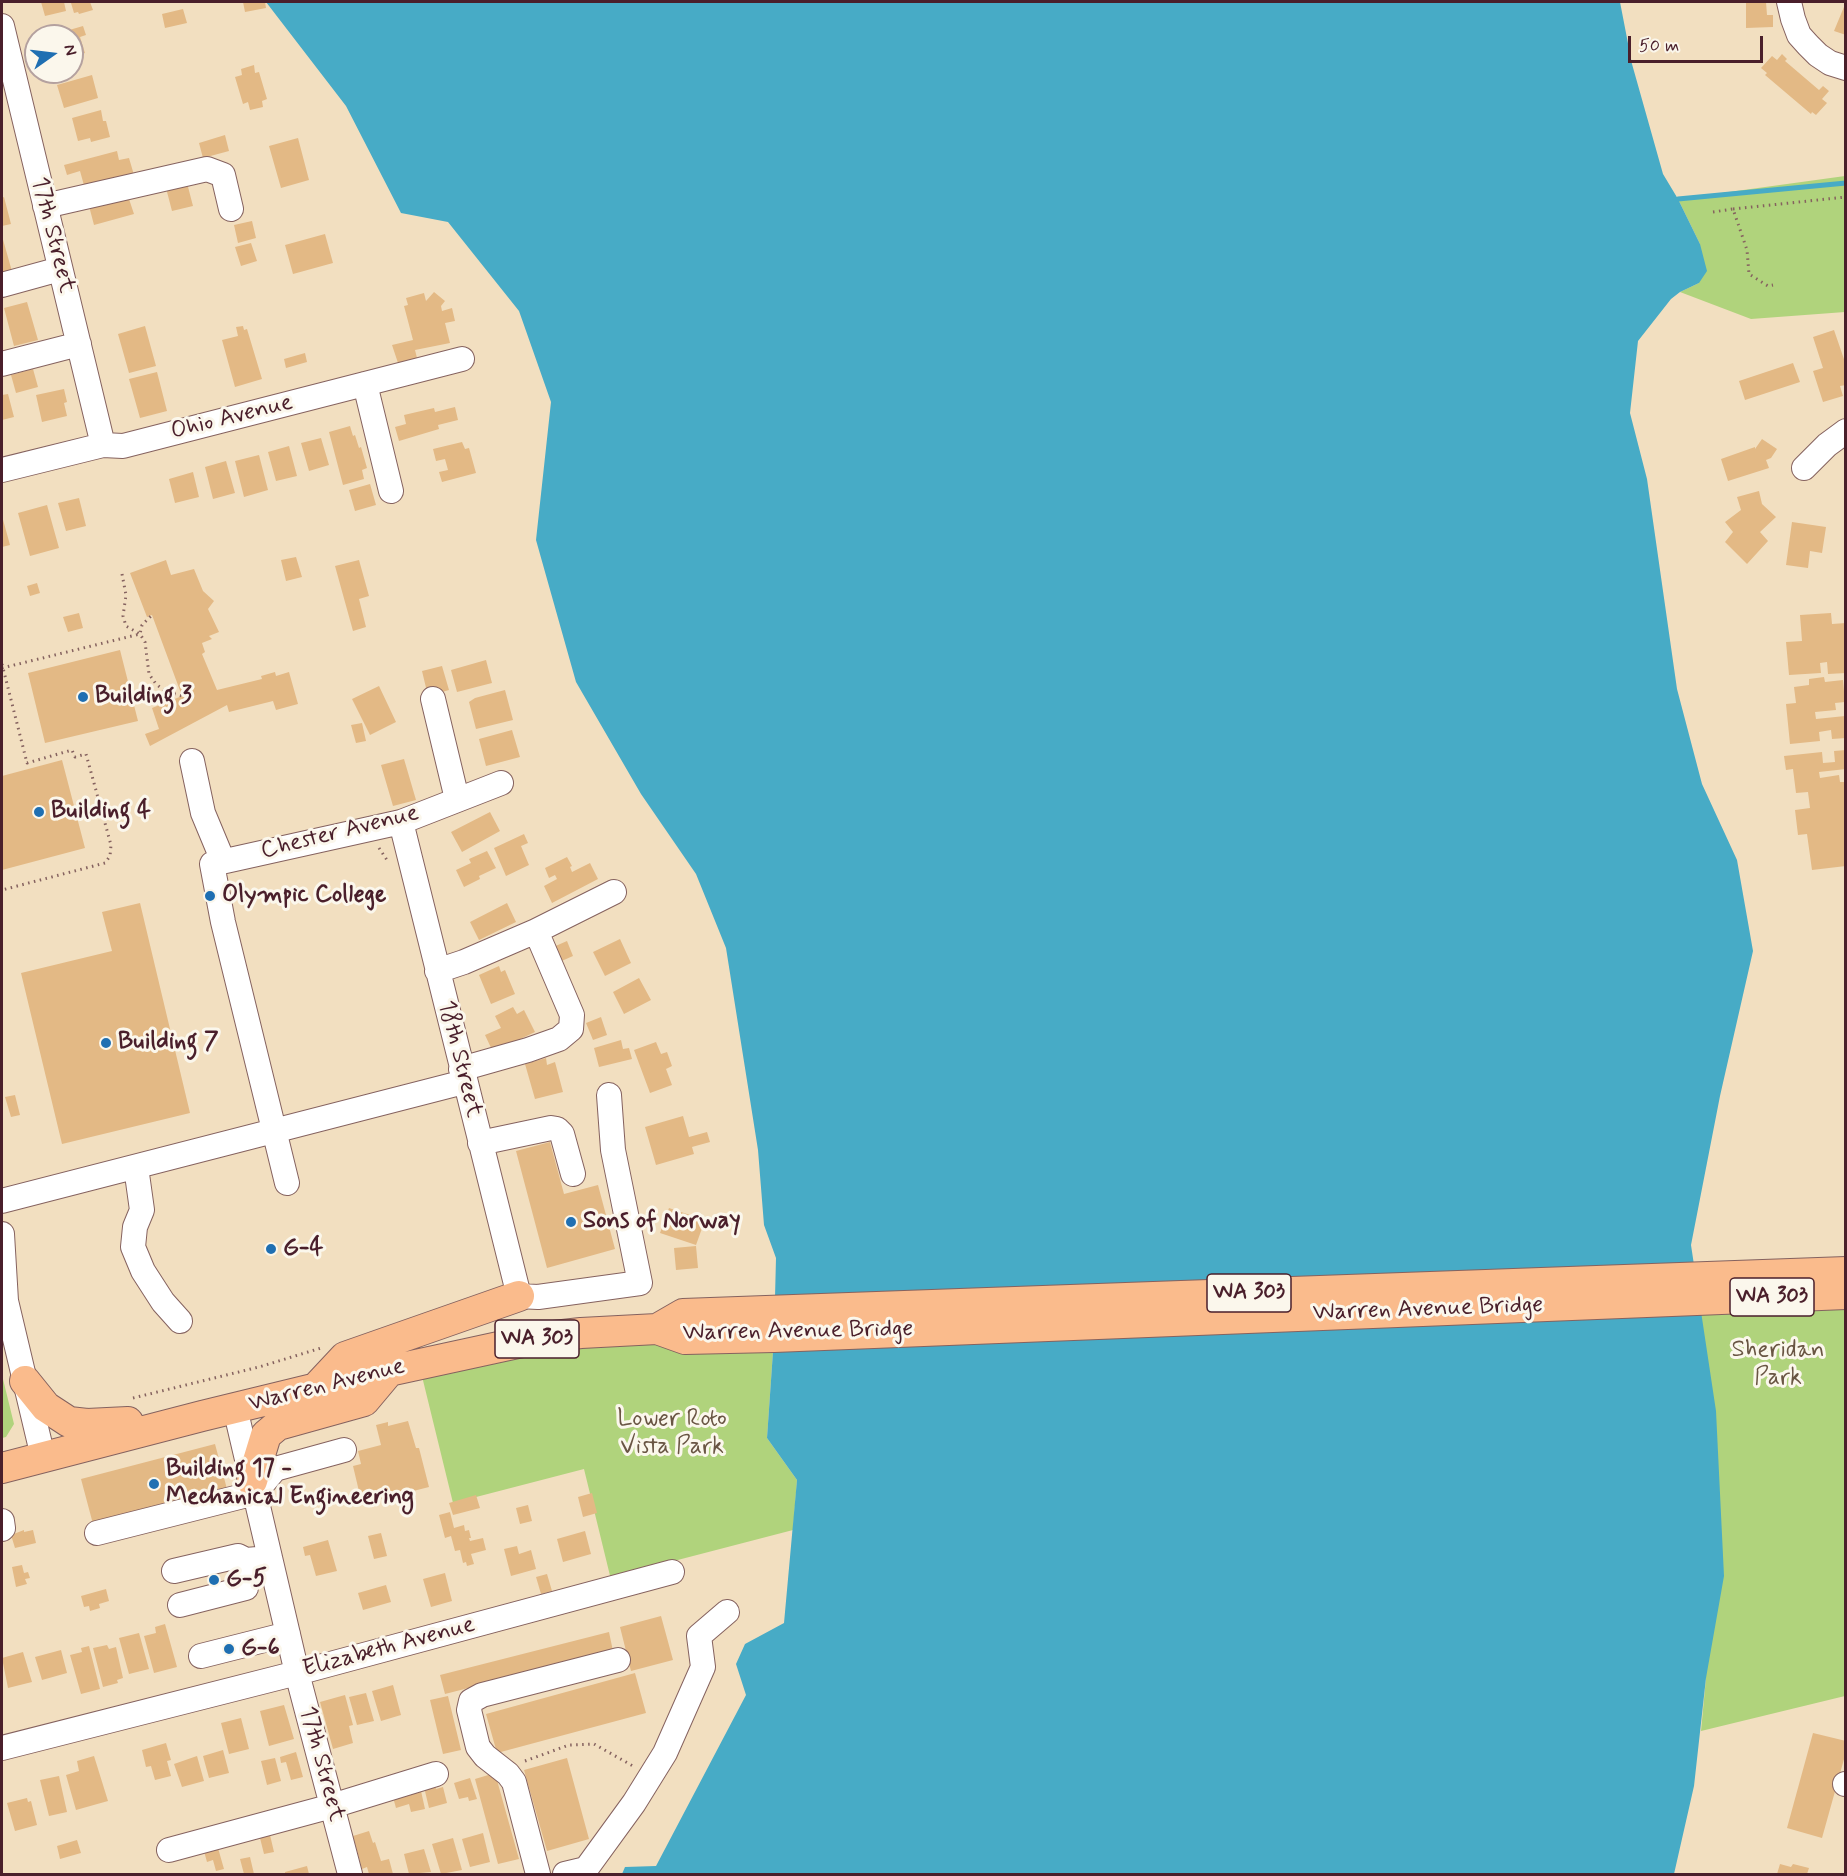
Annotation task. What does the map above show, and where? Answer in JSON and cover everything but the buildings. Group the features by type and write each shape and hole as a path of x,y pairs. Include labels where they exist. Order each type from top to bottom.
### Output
{"main road":[{"name":"Warren Avenue Bridge","path":"657,1329 683,1314 1845,1272"},
{"name":"Warren Avenue Bridge","path":"657,1329 685,1339 774,1337 1845,1294"},
{"path":"316,1388 345,1357 519,1296"},
{"name":"Warren Avenue","path":"2,1468 390,1370 545,1337 657,1329"},
{"path":"253,1487 266,1435 278,1425 364,1401 390,1370"},
{"path":"25,1381 46,1407 69,1422 87,1424 152,1422 159,1427"}],"street":[{"path":"1789,2 1796,27 1808,45 1830,63 1845,68"},
{"name":"17th Street","path":"2,26 103,445"},
{"path":"45,206 207,169 224,175 231,209"},
{"path":"2,285 60,269"},
{"path":"2,364 79,344"},
{"name":"Ohio Avenue","path":"2,470 103,445 123,446 462,359"},
{"path":"364,384 391,491"},
{"path":"1804,468 1845,431"},
{"path":"433,699 457,799"},
{"path":"192,761 217,863 223,922 287,1183"},
{"name":"Chester Avenue","path":"217,863 401,822 501,783"},
{"name":"18th Street","path":"401,822 519,1296"},
{"path":"437,971 536,931 614,892"},
{"path":"2,1202 274,1131 463,1076 559,1039 571,1029 572,1015 536,931"},
{"path":"519,1296 538,1297 640,1283 613,1150 609,1095"},
{"path":"480,1143 551,1128 557,1129 562,1134 573,1174"},
{"path":"136,1167 142,1210 135,1227 133,1247 143,1271 163,1302 180,1321"},
{"path":"2,1234 3,1297 43,1457"},
{"name":"17th Street","path":"235,1408 297,1672 350,1875"},
{"path":"97,1533 253,1487 275,1469 344,1450"},
{"path":"2,1521 2,1530"},
{"path":"174,1571 238,1556 246,1560 270,1558"},
{"path":"180,1605 246,1588 246,1560"},
{"name":"Elizabeth Avenue","path":"2,1748 672,1572"},
{"path":"575,1872 611,1836 665,1753 703,1667 699,1636 728,1612"},
{"path":"201,1656 288,1634"},
{"path":"538,1875 514,1782 505,1771 478,1748 469,1710 471,1701 482,1695 618,1660"},
{"path":"168,1850 332,1806 436,1774"}],"path":[{"path":"1713,212 1845,197"},
{"path":"1733,209 1747,250 1749,274 1768,286 1773,285"},
{"path":"122,574 126,595 123,616 126,626 140,634 145,642 149,674 165,691 182,696"},
{"path":"140,634 142,625 152,615"},
{"path":"2,890 105,863 110,856 111,845 86,754 75,757 72,750 27,764 2,666 140,634"},
{"path":"376,846 385,854 391,866"},
{"path":"505,1771 569,1745 594,1744 625,1760 649,1779"}],"green space":[{"path":"1845,176 1845,312 1751,319 1680,292 1699,283 1700,244 1678,199"},
{"name":"Sheridan Park","path":"1846,1295 1845,1696 1701,1731 1706,1678 1698,1300"},
{"name":"Lower Roto Vista Park","path":"545,1337 774,1337 767,1438 797,1480 793,1530 670,1562 613,1588 584,1469 453,1503 419,1364"},
{"path":"2,1375 14,1424 6,1437 2,1438"}],"water":[{"path":"266,2 1620,2 1632,64 1663,174 1700,244 1707,271 1699,283 1671,299 1638,341 1630,413 1647,479 1677,689 1702,784 1737,860 1753,951 1720,1096 1691,1245 1716,1411 1724,1576 1706,1678 1694,1786 1674,1874 622,1874 625,1867 656,1866 746,1695 736,1664 745,1644 784,1623 797,1480 767,1438 774,1337 776,1258 764,1225 758,1150 726,948 696,874 641,794 576,682 536,540 551,402 519,311 448,222 401,213 346,106"}],"waterway":[{"path":"1678,199 1846,183"}],"place":[{"name":"Building 3","path":"83,697"},
{"name":"Building 4","path":"39,812"},
{"name":"Olympic College","path":"210,896"},
{"name":"Building 7","path":"106,1043"},
{"name":"Sons of Norway","path":"571,1222"},
{"name":"G-4","path":"271,1249"},
{"name":"Building 17 - Mechanical Engineering","path":"154,1484"},
{"name":"G-5","path":"214,1580"},
{"name":"G-6","path":"229,1649"}]}
